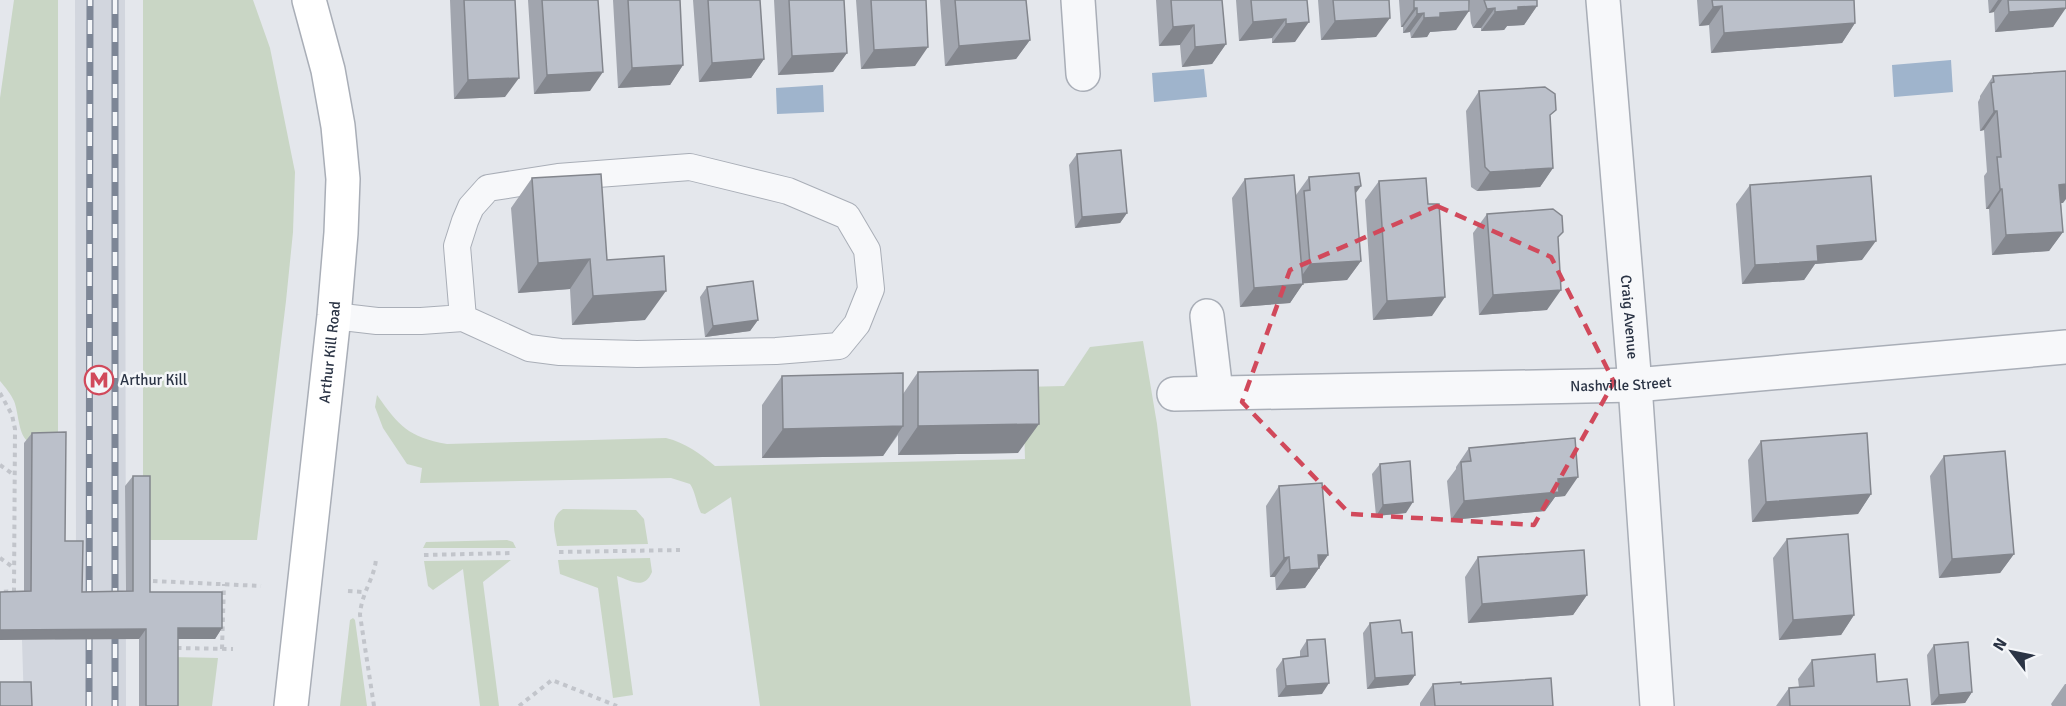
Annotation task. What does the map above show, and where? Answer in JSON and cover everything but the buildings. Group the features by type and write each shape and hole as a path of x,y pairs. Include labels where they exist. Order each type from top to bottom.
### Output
{"street":[{"name":"Arthur Kill Road","path":"291,706 334,316 343,179 338,126 328,70 309,0"},
{"path":"1078,0 1083,74"},
{"name":"Craig Avenue","path":"1603,0 1635,385 1657,706"},
{"path":"1207,316 1216,392"},
{"name":"Nashville Street","path":"1174,394 1635,385 2066,347"}],"lane":[{"path":"334,316 377,321 463,318 529,348 560,352 648,354 776,351 839,346 857,324 871,289 867,250 847,216 788,191 690,167 558,177 510,184 488,188 471,207 465,221 457,246 463,318"}],"path":[{"path":"0,393 12,415 15,429 14,591 0,592"},
{"path":"0,465 15,476"},
{"path":"559,552 680,550"},
{"path":"424,555 511,553"},
{"path":"374,706 360,624 360,603 375,567 376,557"},
{"path":"0,558 15,569"},
{"path":"153,581 261,585"},
{"path":"222,649 224,584"},
{"path":"348,591 363,592"},
{"path":"177,648 233,649"},
{"path":"519,706 552,680 617,706"}],"highlighted area":[{"path":"1437,206 1551,257 1614,382 1534,525 1350,514 1242,402 1290,270"}],"shaded area":[{"path":"75,0 125,0 126,706 24,706 22,640 55,640 58,615 76,552"}],"green space":[{"path":"14,0 58,0 58,443 35,444 25,439 14,401 0,381 0,98"},
{"path":"143,0 253,0 270,48 295,172 293,232 286,301 257,540 143,540"},
{"path":"1143,341 1157,424 1191,706 760,706 731,497 705,514 701,513 690,484 671,478 420,483 422,468 407,464 383,428 375,407 377,395 392,415 414,434 447,444 666,438 692,449 715,466 1025,459 1023,387 1064,386 1090,347"},
{"path":"563,509 636,510 644,519 648,544 557,546 554,521"},
{"path":"507,540 513,542 516,548 423,548 426,542"},
{"path":"650,558 652,572 645,581 636,583 617,576 633,695 613,698 598,588 560,574 558,560"},
{"path":"511,560 483,582 499,706 480,706 463,569 433,590 428,586 424,561"},
{"path":"353,618 367,706 340,706 350,620"},
{"path":"171,657 218,658 212,706 171,706"}],"water":[{"path":"1951,60 1953,92 1894,97 1892,65"},
{"path":"1204,69 1207,97 1154,102 1152,73"},
{"path":"823,85 824,112 777,114 776,88"}],"railway":[{"path":"89,706 90,0"},
{"path":"115,0 115,706"}],"place":[{"name":"Arthur Kill","path":"99,380"}]}
